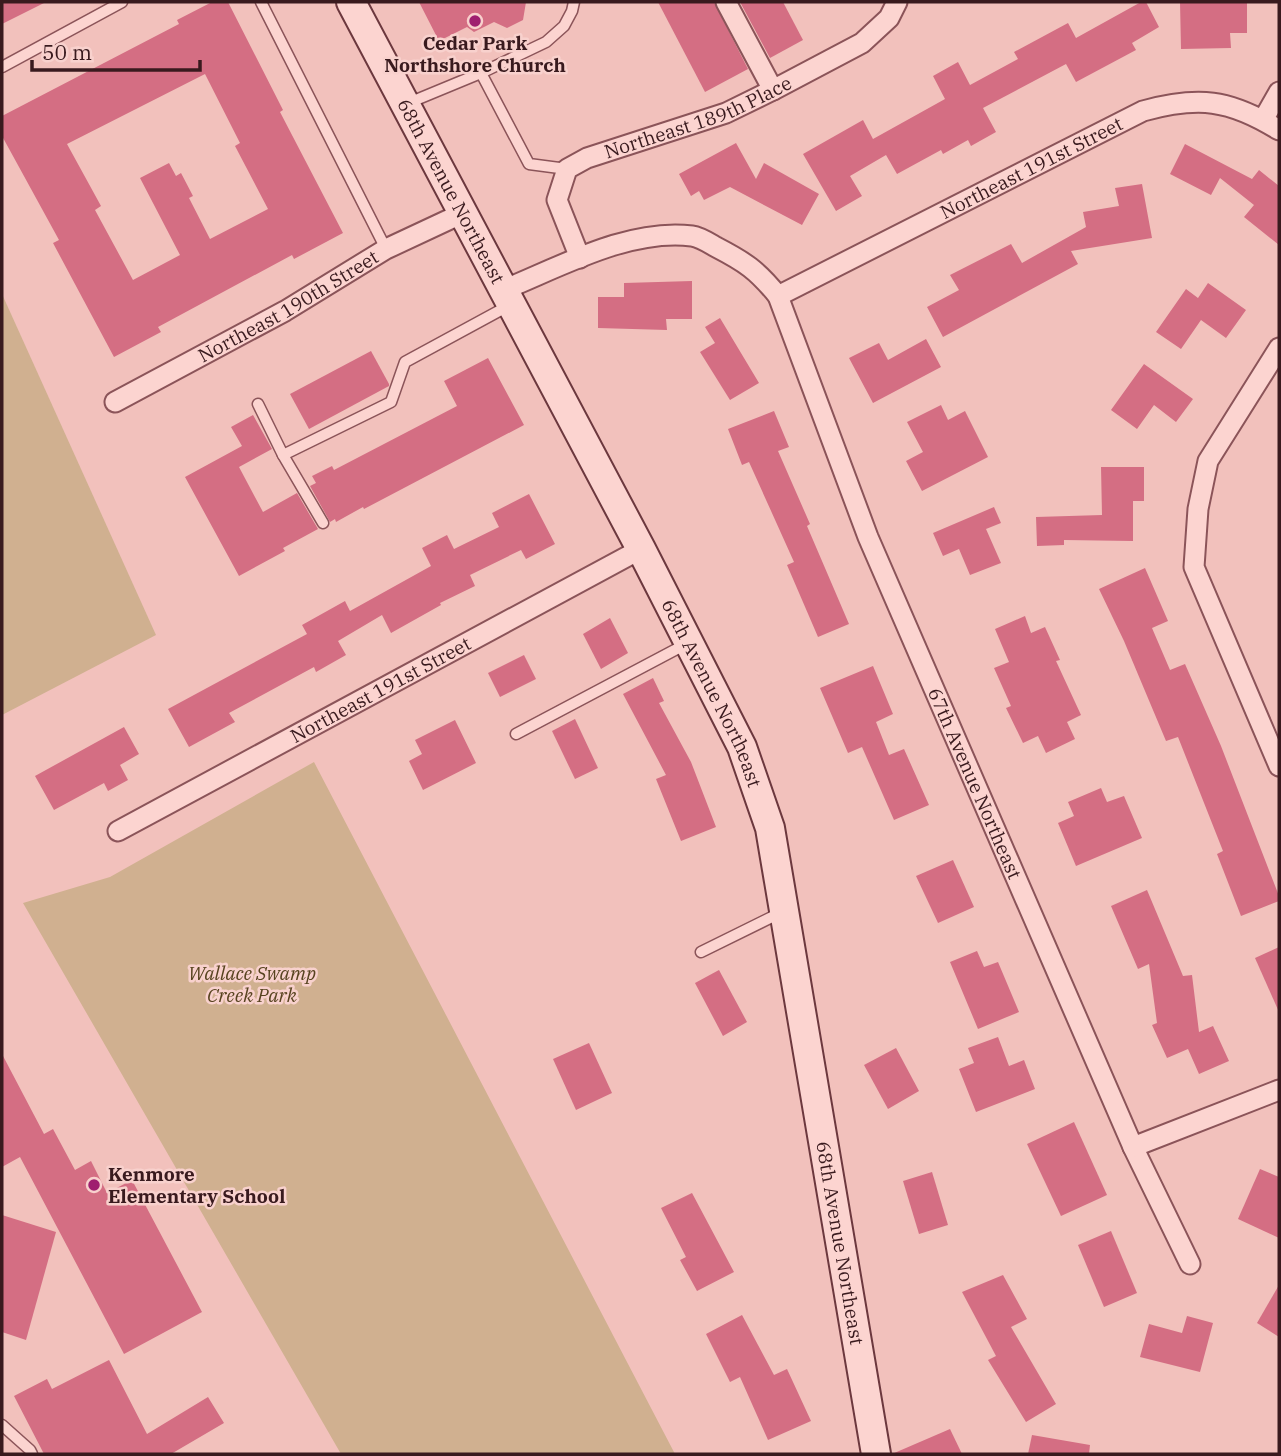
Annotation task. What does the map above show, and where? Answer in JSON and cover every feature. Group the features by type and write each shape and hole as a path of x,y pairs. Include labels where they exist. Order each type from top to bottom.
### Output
{"street":[{"name":"68th Avenue Northeast","path":"351,2 641,549 742,747 770,828 876,1454"},
{"path":"726,2 773,90"},
{"name":"Northeast 189th Place","path":"568,169 587,158 726,113 773,90 862,43 889,18 897,2"},
{"name":"Northeast 191st Street","path":"778,296 1143,111 1178,102 1216,102 1271,125 1279,92"},
{"path":"568,169 557,200 580,258"},
{"name":"Northeast 190th Street","path":"115,402 285,310 386,249 463,213"},
{"path":"507,297 580,258 631,241 657,236 695,236 745,262 778,296"},
{"name":"67th Avenue Northeast","path":"778,296 868,537 1133,1147 1190,1264"},
{"path":"1279,348 1208,461 1198,509 1194,567 1279,766"},
{"name":"Northeast 191st Street","path":"117,831 641,549"},
{"path":"1133,1147 1279,1090"}],"lane":[{"path":"2,66 122,2"},
{"path":"261,2 386,249"},
{"path":"405,104 481,73 546,42 564,26 574,2"},
{"path":"481,73 529,164 568,169"},
{"path":"283,455 391,401 405,362 507,297"},
{"path":"258,404 283,455 323,523"},
{"path":"516,734 688,643"},
{"path":"701,952 784,911"},
{"path":"2,1425 32,1454"}],"green space":[{"path":"2,294 156,635 2,715"},
{"name":"Wallace Swamp Creek Park","path":"314,762 675,1454 341,1454 23,903 110,877"}],"building":[{"path":"2,2 46,2 2,24"},
{"path":"212,2 228,2 283,110 280,112 343,233 294,259 292,255 158,327 161,332 114,357 53,243 59,240 2,136 2,116 179,24 177,20","holes":["205,74 240,143 235,146 268,209 210,239 189,198 193,196 181,173 176,176 169,163 140,178 180,255 133,280 95,210 101,206 67,144"]},
{"name":"Cedar Park Northshore Church","path":"419,2 526,2 523,20 507,28 494,22 474,32 467,27 439,41"},
{"path":"658,2 714,2 748,69 705,92"},
{"path":"740,2 783,2 803,40 770,58"},
{"path":"1141,2 1146,2 1159,27 1132,43 1136,50 1076,82 1066,64 983,108 996,132 971,146 968,140 943,154 941,150 897,174 886,155 850,176 862,196 836,211 803,154 863,120 873,139 945,99 933,76 958,62 970,85 1018,59 1014,52 1068,23 1076,38"},
{"path":"1180,2 1247,2 1247,33 1230,33 1231,48 1181,49"},
{"path":"736,143 756,179 764,163 819,194 802,225 730,187 704,200 699,191 691,196 679,174"},
{"path":"1185,144 1252,179 1259,170 1279,186 1279,245 1244,217 1254,205 1220,178 1211,195 1170,174"},
{"path":"1142,184 1152,238 1071,251 1078,264 943,337 927,307 959,290 950,275 1011,244 1022,263 1086,227 1083,212 1119,206 1115,188"},
{"path":"692,281 692,319 666,319 667,330 598,328 598,297 624,297 624,283"},
{"path":"1208,283 1246,310 1226,338 1201,320 1181,349 1156,332 1186,289 1198,298"},
{"path":"720,318 759,383 730,400 700,352 715,343 705,327"},
{"path":"926,339 941,367 873,403 849,358 879,343 888,360"},
{"path":"371,351 389,386 309,429 290,394"},
{"path":"488,358 524,425 364,509 363,507 336,522 335,519 330,522 310,486 316,483 312,476 332,466 334,470 457,406 444,381"},
{"path":"1144,364 1193,399 1176,422 1154,405 1137,429 1111,410"},
{"path":"941,405 948,420 965,411 988,457 922,491 906,461 923,452 907,422"},
{"path":"774,411 789,447 778,451 849,624 818,637 787,565 794,562 749,462 742,465 728,429"},
{"path":"253,415 272,449 239,467 263,512 297,493 318,529 239,576 185,477 242,446 231,427"},
{"path":"1101,467 1144,467 1144,501 1133,501 1133,541 1064,540 1064,545 1037,546 1036,517 1102,515"},
{"path":"529,494 555,544 526,559 521,550 470,575 475,586 440,603 441,605 391,633 382,615 338,641 346,655 316,672 314,667 229,713 235,722 189,747 168,709 307,634 302,625 345,601 350,611 431,566 422,548 447,535 454,549 499,527 492,513"},
{"path":"994,507 1001,523 986,529 1001,563 970,575 959,549 943,556 933,533"},
{"path":"1145,568 1168,621 1152,628 1170,670 1185,664 1221,746 1279,896 1279,901 1241,916 1217,854 1223,851 1178,737 1166,741 1099,589"},
{"path":"1025,616 1031,633 1045,627 1060,660 1056,661 1081,715 1067,722 1075,739 1046,753 1038,736 1023,743 1006,708 1011,706 994,668 1009,662 995,629"},
{"path":"610,618 628,653 601,669 583,634"},
{"path":"524,655 536,679 500,697 488,673"},
{"path":"873,666 893,714 876,722 889,755 904,749 929,805 894,820 862,747 848,753 820,688"},
{"path":"653,678 664,701 659,703 691,762 716,827 681,841 656,779 666,775 623,694"},
{"path":"575,719 598,768 575,779 552,731"},
{"path":"455,720 476,763 423,790 409,761 422,754 415,740"},
{"path":"124,727 139,754 120,765 128,780 108,791 104,783 54,810 35,776"},
{"path":"1101,788 1107,802 1124,796 1142,838 1076,866 1058,823 1074,816 1068,802"},
{"path":"953,860 974,907 938,923 916,876"},
{"path":"1147,890 1183,976 1192,975 1199,1032 1213,1026 1229,1061 1199,1074 1188,1049 1167,1058 1152,1025 1157,1023 1149,964 1138,969 1111,906"},
{"path":"1279,947 1279,1012 1255,958"},
{"path":"977,951 984,967 998,962 1019,1012 978,1029 950,962"},
{"path":"719,970 747,1022 723,1036 695,983"},
{"path":"998,1037 1009,1066 1024,1060 1035,1089 976,1112 959,1069 974,1063 968,1048"},
{"path":"589,1043 612,1093 576,1110 553,1059"},
{"path":"896,1048 919,1091 888,1109 864,1065"},
{"path":"2,1054 44,1134 53,1129 75,1170 91,1161 107,1193 132,1180 202,1312 124,1354 20,1157 2,1167"},
{"path":"1074,1122 1107,1195 1061,1216 1027,1144"},
{"path":"1260,1169 1279,1177 1279,1238 1238,1219"},
{"path":"932,1172 948,1225 919,1234 903,1181"},
{"path":"692,1193 734,1272 697,1291 680,1260 686,1257 661,1208"},
{"path":"2,1215 56,1232 26,1340 2,1332"},
{"path":"1111,1231 1137,1293 1104,1307 1078,1245"},
{"path":"1003,1275 1027,1319 1011,1327 1056,1404 1026,1422 988,1360 996,1356 962,1292"},
{"path":"1279,1285 1279,1337 1257,1323"},
{"path":"742,1315 774,1375 787,1369 811,1421 768,1440 740,1377 730,1382 706,1334"},
{"path":"1187,1316 1213,1323 1200,1372 1140,1357 1149,1324 1182,1333"},
{"path":"109,1360 147,1434 208,1397 224,1423 171,1454 44,1454 14,1396 47,1379 52,1389"},
{"path":"950,1429 962,1454 892,1454"},
{"path":"1032,1435 1090,1445 1089,1454 1028,1454"}],"place":[{"name":"Cedar Park Northshore Church","path":"475,21"},
{"name":"Kenmore Elementary School","path":"94,1185"}]}
